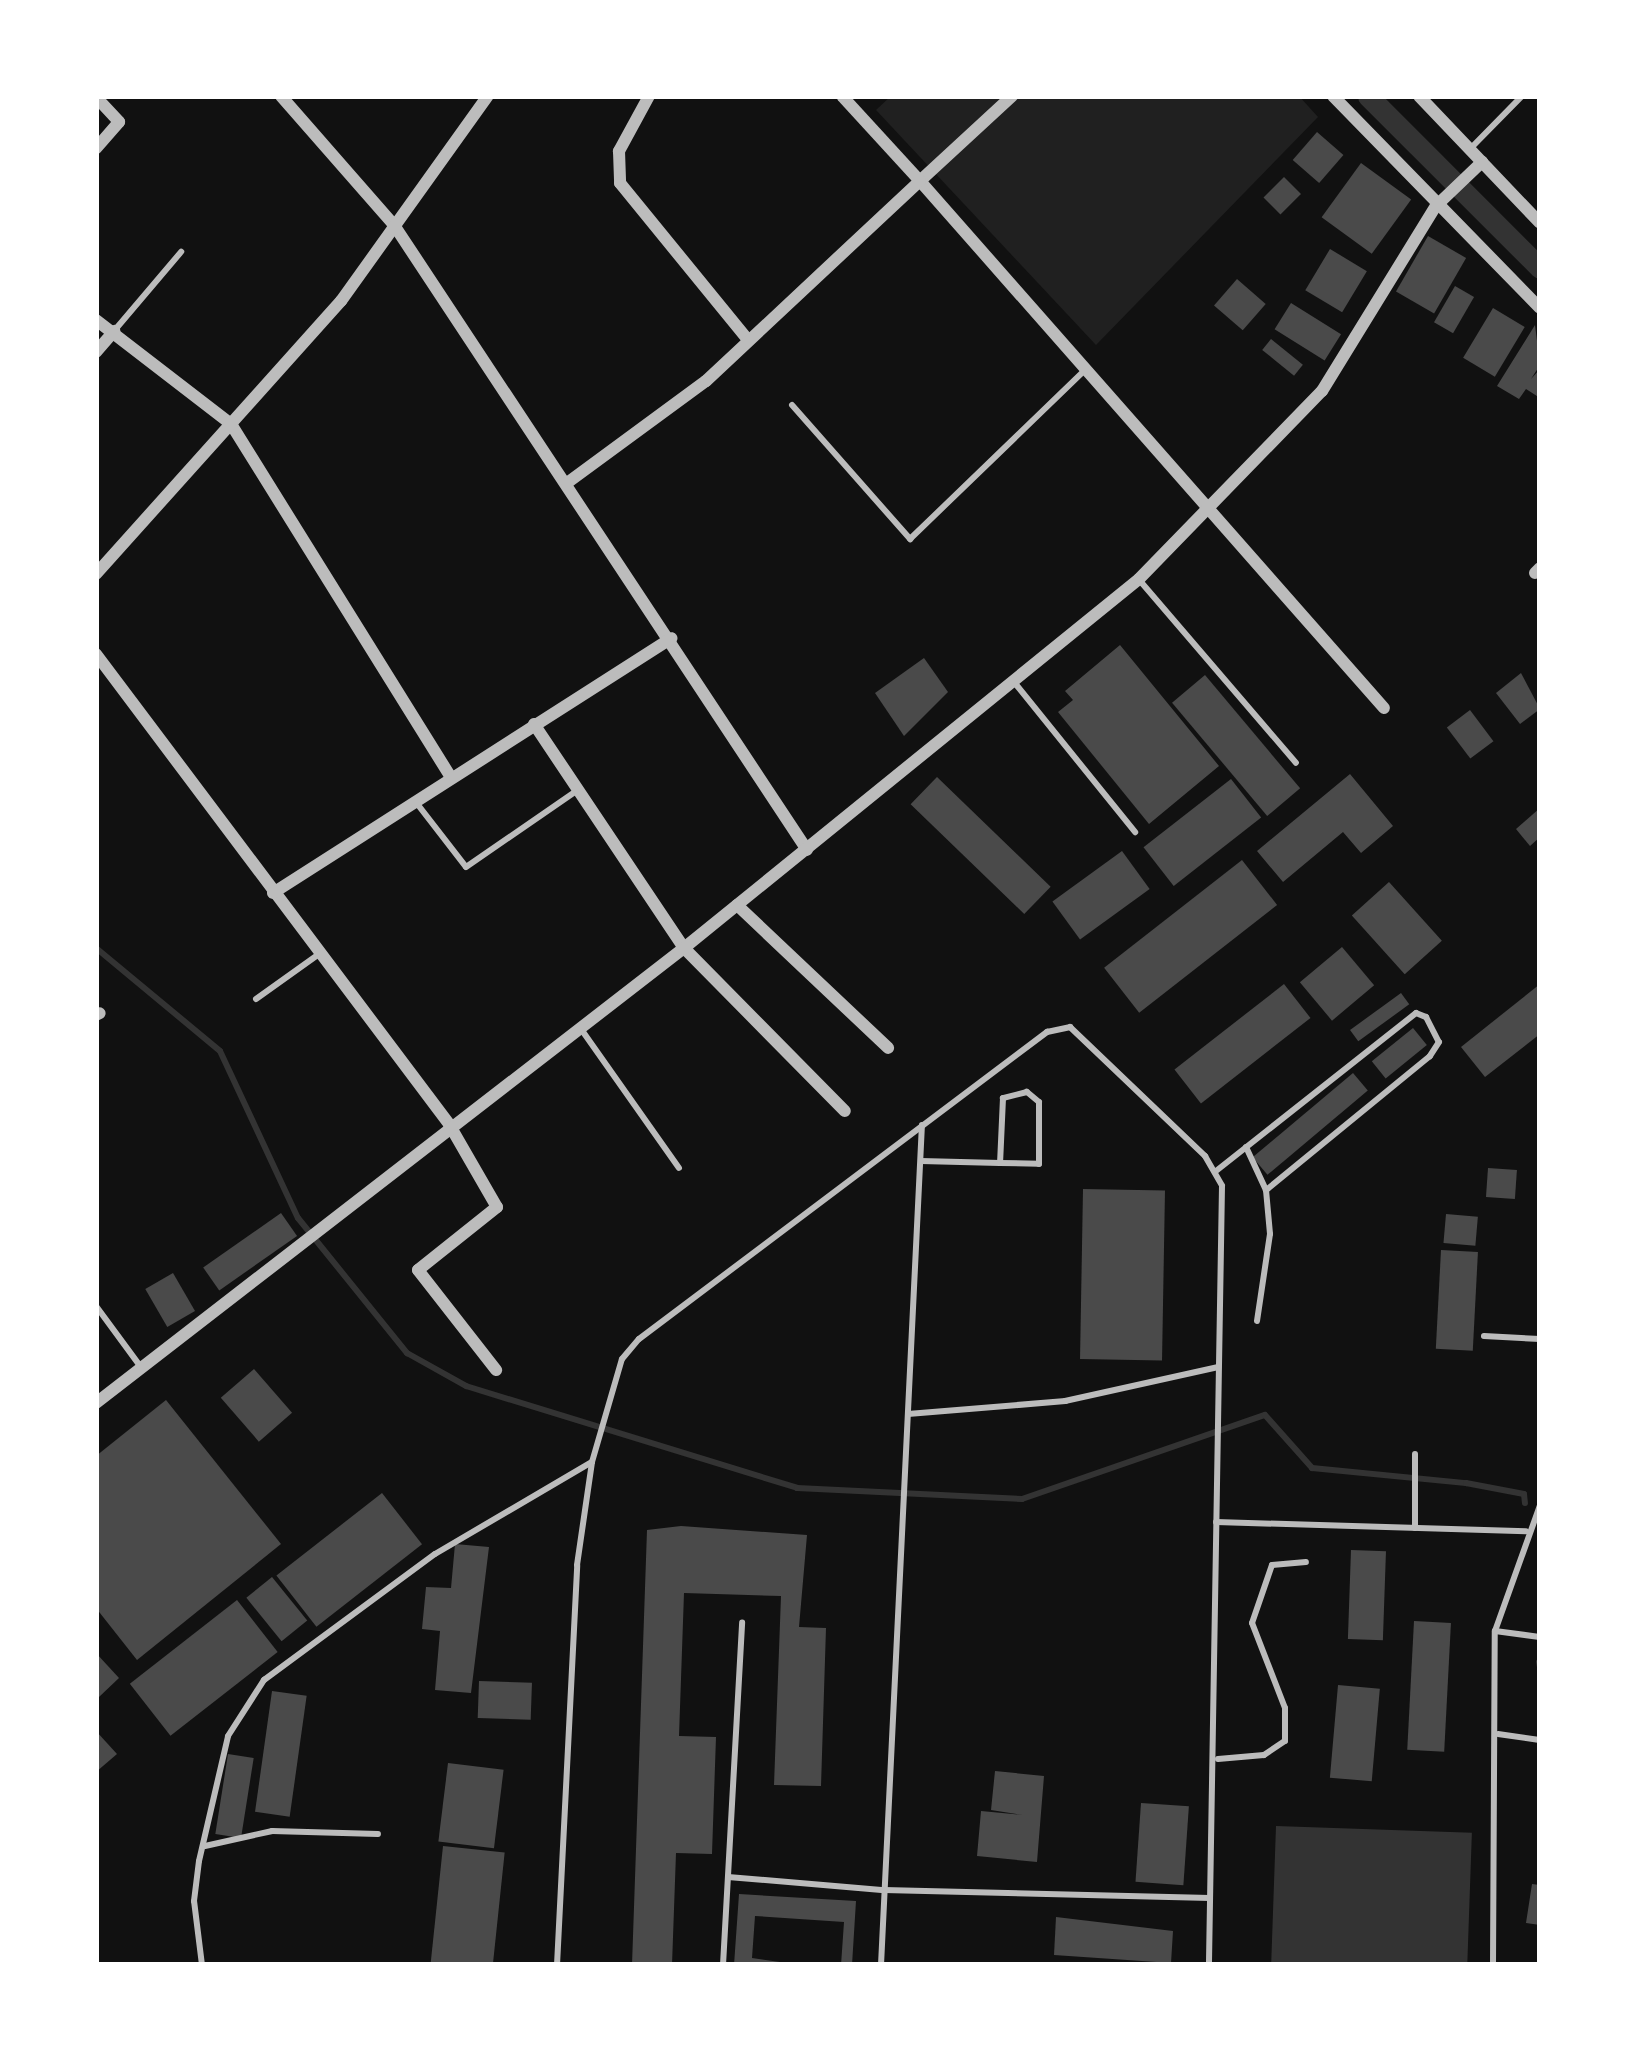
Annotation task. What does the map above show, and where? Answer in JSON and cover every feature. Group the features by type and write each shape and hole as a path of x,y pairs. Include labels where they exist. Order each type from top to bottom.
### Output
{"street":[{"path":"281,96 394,225 807,850"},
{"path":"96,574 341,301 488,96"},
{"path":"649,96 619,151 620,183 748,340"},
{"path":"842,96 1213,506 1384,708"},
{"path":"567,483 748,340 1012,96"},
{"path":"1333,96 1540,308"},
{"path":"1419,96 1540,224"},
{"path":"96,97 119,122 96,148"},
{"path":"96,1403 449,1124 684,948 1138,579 1322,391 1440,202 1483,162"},
{"path":"96,320 231,424 450,776"},
{"path":"96,352 114,331"},
{"path":"273,893 671,638"},
{"path":"96,654 449,1124 497,1207 418,1270 496,1370"},
{"path":"534,724 684,948 845,1111"},
{"path":"736,905 888,1048"}],"lane":[{"path":"1470,149 1522,96"},
{"path":"114,331 181,252"},
{"path":"792,405 910,539 1089,366"},
{"path":"1138,579 1296,763"},
{"path":"1015,682 1135,832"},
{"path":"416,801 466,867 576,791"},
{"path":"256,999 319,954"},
{"path":"1216,1171 1416,1013 1426,1017 1439,1042 1430,1056 1266,1190"},
{"path":"579,1026 680,1168"},
{"path":"557,1965 577,1565 592,1462 622,1359 639,1339 1047,1032 1070,1028 1216,1171 1224,1204 1217,1403 1218,1759 1209,1965"},
{"path":"921,1161 1039,1164 1040,1102 1027,1092 1003,1098 1000,1163"},
{"path":"881,1965 922,1126"},
{"path":"1246,1147 1266,1190 1270,1234 1257,1321"},
{"path":"96,1306 141,1367"},
{"path":"1484,1336 1540,1337"},
{"path":"908,1414 1065,1401 1220,1366"},
{"path":"1415,1454 1415,1528"},
{"path":"202,1965 194,1901 203,1846 228,1736 264,1680 434,1554 592,1462"},
{"path":"1493,1965 1498,1734 1495,1631 1526,1531 1540,1505"},
{"path":"1216,1522 1526,1531"},
{"path":"1218,1759 1264,1755 1285,1741 1285,1708 1252,1623 1272,1565 1306,1562"},
{"path":"722,1965 742,1623"},
{"path":"1495,1631 1540,1637"},
{"path":"1498,1734 1540,1740"},
{"path":"203,1846 272,1831 378,1834"},
{"path":"728,1876 884,1891 1210,1898"}],"shaded area":[{"path":"891,96 1299,96 1318,117 1096,345 876,110"},
{"path":"1276,1826 1472,1833 1467,1965 1271,1965"}],"building":[{"path":"1317,132 1343,155 1319,183 1293,160"},
{"path":"1361,163 1411,199 1372,254 1322,217"},
{"path":"1284,177 1301,194 1280,214 1263,198"},
{"path":"1428,236 1466,258 1434,313 1396,291"},
{"path":"1330,249 1367,271 1342,312 1305,290"},
{"path":"1237,279 1266,304 1243,330 1214,305"},
{"path":"1455,286 1474,297 1453,333 1434,322"},
{"path":"1291,303 1341,334 1325,361 1275,329"},
{"path":"1493,308 1525,327 1495,377 1463,358"},
{"path":"1535,325 1540,365 1531,379 1540,369 1540,398 1526,389 1519,399 1497,386"},
{"path":"1271,339 1303,365 1294,376 1262,350"},
{"path":"1120,645 1219,766 1149,824 1058,712 1073,700 1065,691"},
{"path":"924,658 948,692 904,736 875,693"},
{"path":"1521,673 1540,709 1520,724 1496,693"},
{"path":"1205,675 1300,788 1267,816 1172,703"},
{"path":"1470,710 1493,741 1470,759 1447,727"},
{"path":"1350,774 1393,826 1361,853 1343,832 1283,882 1257,851"},
{"path":"937,777 1051,887 1024,914 911,804"},
{"path":"1231,779 1261,818 1174,886 1144,847"},
{"path":"1540,808 1540,837 1530,846 1516,829"},
{"path":"1122,851 1150,889 1080,940 1052,902"},
{"path":"1242,860 1277,905 1139,1013 1104,968"},
{"path":"1389,882 1442,941 1405,974 1352,915"},
{"path":"1342,947 1374,985 1332,1021 1300,982"},
{"path":"1284,984 1310,1018 1201,1103 1174,1070"},
{"path":"1540,984 1540,1034 1485,1077 1461,1047"},
{"path":"1401,993 1409,1004 1358,1041 1350,1030"},
{"path":"1413,1028 1427,1045 1386,1078 1372,1061"},
{"path":"1353,1073 1368,1091 1267,1175 1253,1157"},
{"path":"1488,1168 1517,1170 1515,1199 1486,1197"},
{"path":"1083,1189 1165,1190 1162,1360 1080,1359"},
{"path":"281,1213 297,1236 219,1290 203,1267"},
{"path":"1446,1214 1478,1217 1475,1246 1443,1243"},
{"path":"1441,1250 1478,1252 1473,1351 1436,1349"},
{"path":"173,1273 195,1311 167,1327 145,1289"},
{"path":"254,1369 292,1413 259,1442 221,1398"},
{"path":"166,1400 281,1544 137,1660 96,1608 96,1456"},
{"path":"382,1493 422,1544 316,1627 276,1575"},
{"path":"681,1526 807,1535 799,1627 826,1628 821,1786 774,1785 781,1596 684,1593 679,1736 716,1737 712,1854 676,1853 672,1965 632,1965 647,1530"},
{"path":"455,1544 489,1547 471,1693 435,1690 440,1631 422,1629 426,1587 451,1588"},
{"path":"1351,1550 1386,1551 1383,1640 1348,1639"},
{"path":"272,1577 307,1621 282,1641 246,1598"},
{"path":"237,1600 278,1652 170,1736 130,1684"},
{"path":"1414,1621 1451,1623 1444,1752 1407,1750"},
{"path":"96,1653 119,1678 99,1697 96,1693"},
{"path":"479,1681 532,1683 531,1720 478,1718"},
{"path":"1338,1685 1380,1689 1372,1781 1330,1778"},
{"path":"272,1691 307,1696 290,1817 255,1812"},
{"path":"96,1731 117,1754 96,1772"},
{"path":"228,1754 254,1758 241,1838 215,1834"},
{"path":"448,1763 504,1770 494,1848 438,1841"},
{"path":"995,1771 1044,1776 1037,1862 977,1856 981,1811 1023,1815 991,1810"},
{"path":"1141,1803 1189,1806 1183,1885 1135,1882"},
{"path":"443,1846 505,1852 493,1965 431,1964"},
{"path":"1532,1884 1540,1885 1540,1925 1526,1923"},
{"path":"739,1894 856,1901 852,1965 841,1965 844,1922 755,1916 752,1958 801,1965 734,1965"},
{"path":"1056,1917 1173,1931 1171,1963 1054,1955"}],"waterway":[{"path":"1368,96 1540,268"},
{"path":"96,948 220,1051 298,1218 407,1353 466,1386 797,1488 1022,1499 1265,1415 1312,1468 1466,1483 1524,1494 1525,1503"},
{"path":"1539,1662 1540,1667"}]}
